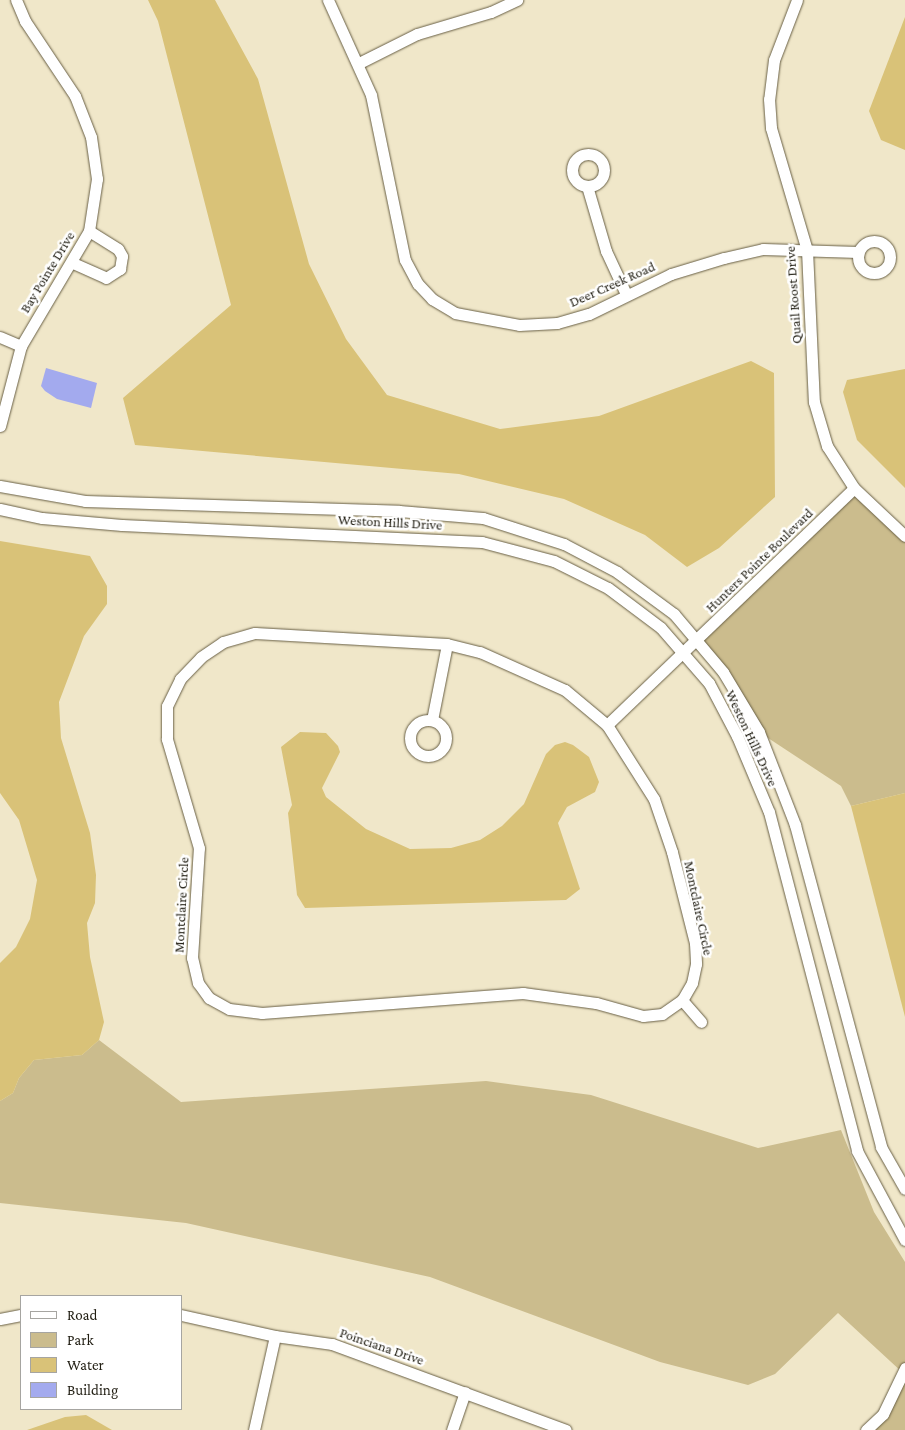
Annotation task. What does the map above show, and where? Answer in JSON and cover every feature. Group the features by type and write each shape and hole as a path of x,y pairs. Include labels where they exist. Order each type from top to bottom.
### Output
{"street":[{"name":"Bay Pointe Drive","path":"0,426 21,346 43,303 73,263 88,231 97,179 90,137 75,96 25,21 16,0"},
{"name":"Deer Creek Road","path":"328,0 330,13 359,64 371,95 405,260 418,284 432,299 455,313 519,325 557,323 589,314 626,294 672,274 762,249 858,252"},
{"path":"359,64 417,34 491,12 517,0"},
{"name":"Quail Roost Drive","path":"797,0 774,60 769,99 771,128 807,250 814,402 827,446 854,488 905,536"},
{"path":"587,186 606,252 626,294"},
{"path":"73,263 106,278 120,269 122,256 118,249 88,231"},
{"path":"0,337 21,346"},
{"name":"Weston Hills Drive","path":"0,486 86,502 400,511 483,518 564,544 618,572 674,614 723,672 759,732 795,825 881,1147 905,1189"},
{"name":"Hunters Pointe Boulevard","path":"607,725 854,488"},
{"name":"Weston Hills Drive","path":"0,509 42,518 122,525 482,542 554,561 608,588 661,628 709,683 737,736 769,812 857,1151 905,1240"},
{"name":"Montclaire Circle","path":"255,633 447,644 480,652 522,668 565,690 607,725 654,799 672,852 696,964 692,984 682,1000 662,1014 644,1016 596,1003 523,993 262,1013 229,1009 208,998 198,983 192,958 199,848 166,739 167,706 180,679 201,657 222,642 255,633"},
{"path":"432,720 447,644"},
{"path":"682,1000 701,1022"},
{"path":"0,1319 20,1315"},
{"name":"Poinciana Drive","path":"182,1315 275,1336 332,1344 465,1392 540,1426 566,1430"},
{"path":"254,1430 275,1336"},
{"path":"866,1430 883,1414 905,1368"},
{"path":"452,1430 465,1392"}],"green space":[{"path":"854,488 905,536 905,793 851,806 841,786 759,732 696,641"},
{"path":"99,1040 181,1102 486,1081 591,1095 758,1148 841,1130 874,1212 905,1262 905,1430 866,1430 903,1373 838,1313 775,1374 748,1385 660,1362 430,1277 186,1223 0,1203 0,1101 13,1093 19,1078 34,1060 82,1055"}],"water":[{"path":"148,0 215,0 258,79 309,264 346,339 387,395 500,429 599,416 751,361 774,373 775,497 719,548 687,567 645,535 564,499 459,474 135,445 123,398 231,305 158,21"},
{"path":"905,17 905,150 881,140 869,111"},
{"path":"905,369 905,488 857,440 843,392 847,380"},
{"path":"0,541 90,556 107,586 107,604 84,636 59,702 61,738 90,833 96,875 95,903 87,923 90,957 104,1022 99,1040 82,1055 34,1060 19,1078 13,1093 0,1101 0,963 16,947 30,919 37,880 19,820 0,793"},
{"path":"300,732 326,733 338,746 340,752 322,788 326,797 366,829 410,849 451,848 480,840 502,826 524,804 546,754 555,745 565,742 573,745 589,757 599,782 595,792 567,807 558,823 580,889 566,900 305,908 297,895 288,813 292,805 281,747"},
{"path":"905,793 905,1017 851,806"},
{"path":"86,1415 112,1430 27,1430 65,1417"}],"building":[{"path":"46,368 97,383 91,408 57,399 45,391 41,386"}]}
